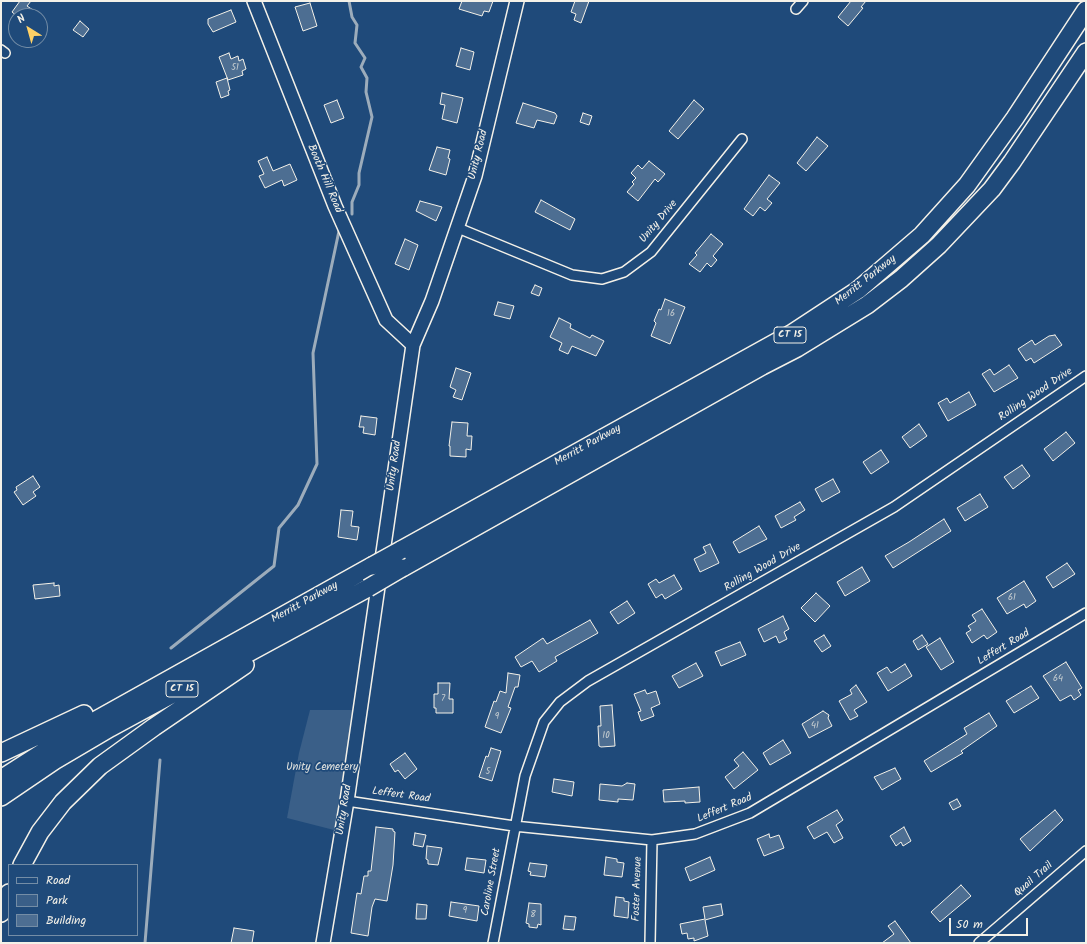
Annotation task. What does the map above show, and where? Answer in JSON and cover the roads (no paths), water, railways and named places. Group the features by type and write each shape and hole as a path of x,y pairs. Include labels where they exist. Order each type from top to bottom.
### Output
{"highway":[{"name":"Merritt Parkway","path":"1,780 72,733 791,334 858,290 922,234 966,185 1015,118 1086,10"},
{"name":"Merritt Parkway","path":"1,797 54,761 116,725 368,588 811,340 873,301 940,245 992,189 1012,162 1086,52"},
{"path":"23,864 40,832 63,802 100,766 154,727 326,611"},
{"path":"1,753 69,722 115,698 160,684"},
{"path":"1,913 8,896"}],"main road":[{"name":"Booth Hill Road","path":"254,1 336,206 386,320 412,346"},
{"name":"Unity Road","path":"323,943 347,801 412,346 432,301 475,176 517,1"}],"street":[{"path":"796,9 803,1"},
{"name":"Unity Drive","path":"458,228 572,275 602,279 624,272 651,252 742,139"},
{"name":"Rolling Wood Drive","path":"514,826 525,776 544,722 560,702 588,681 894,507 1086,376"},
{"name":"Leffert Road","path":"347,801 514,826 652,840 695,834 750,814 1086,613"},
{"name":"Caroline Street","path":"493,943 514,826"},
{"name":"Foster Avenue","path":"649,941 652,840"},
{"name":"Quail Trail","path":"979,943 1086,851"}],"waterway":[{"path":"349,1 352,17 357,25 355,43 365,58 361,67 367,78 366,92 372,117 359,173 359,185 352,202 352,214"},
{"path":"171,648 274,566 279,528 298,505 317,464 313,353 339,231"},
{"path":"145,943 160,760"}],"park label":[{"name":"Unity Cemetery","path":"322,768"}]}
